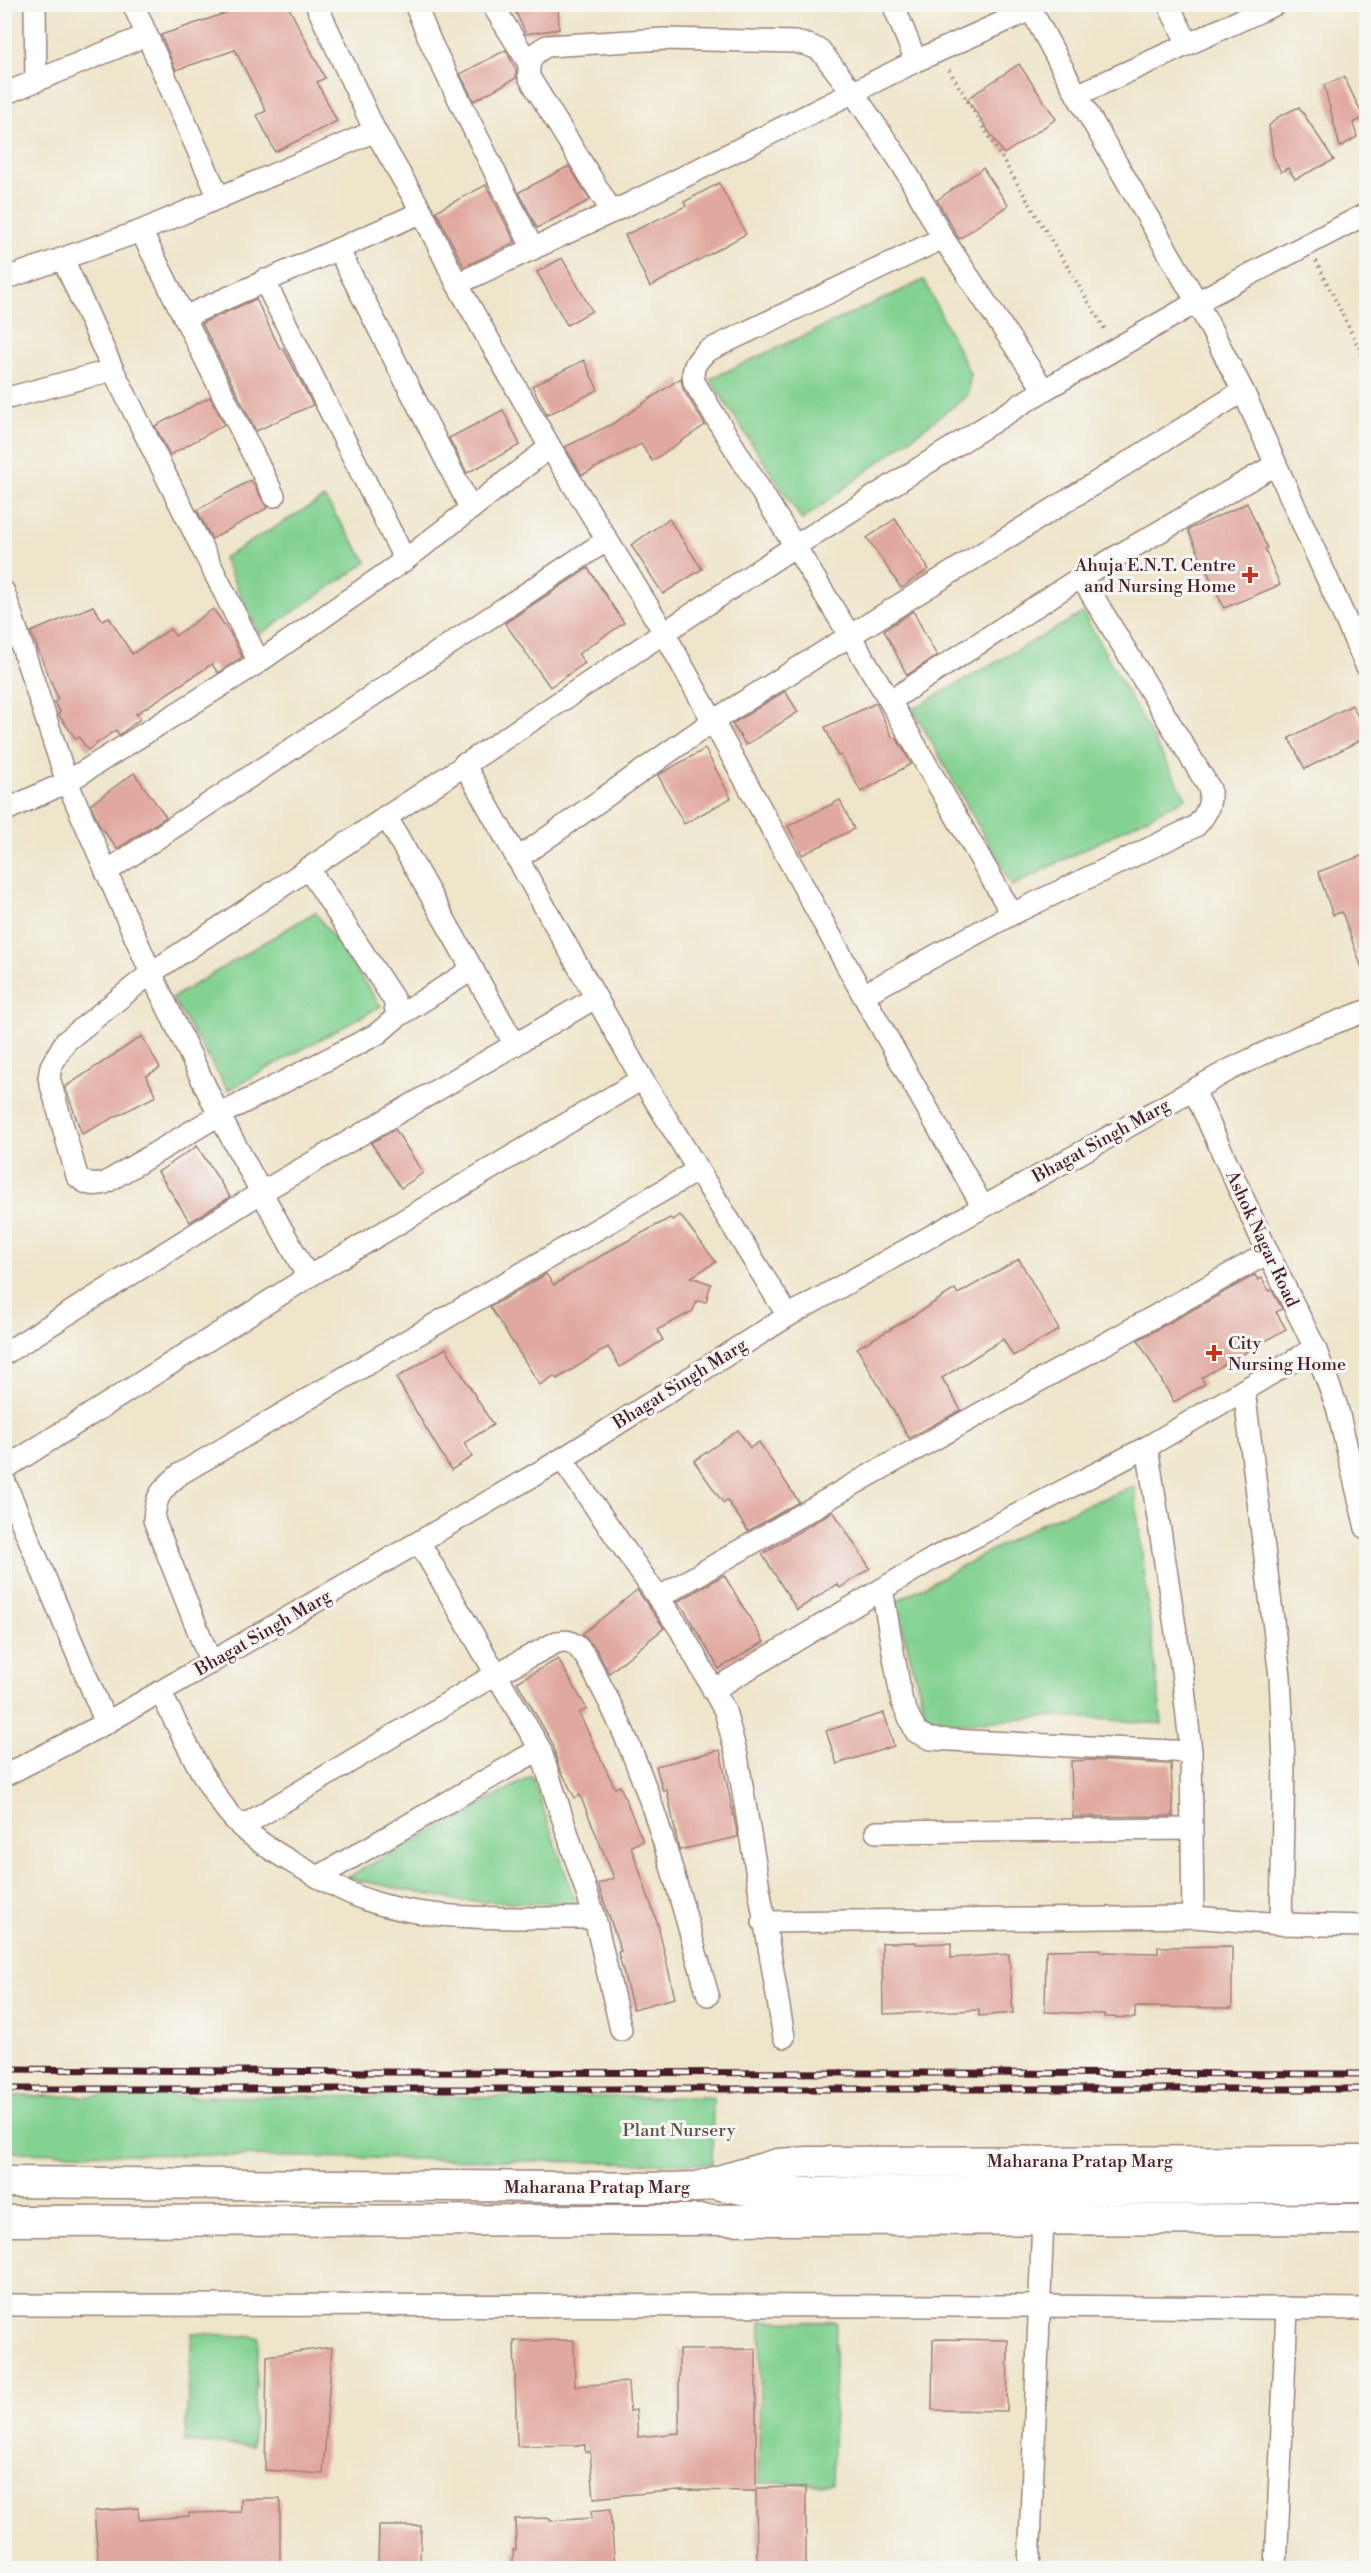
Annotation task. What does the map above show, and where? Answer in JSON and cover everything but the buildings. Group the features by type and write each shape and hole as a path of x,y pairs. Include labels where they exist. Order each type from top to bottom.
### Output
{"main road":[{"name":"Maharana Pratap Marg","path":"4,2182 672,2188 715,2184 778,2164 808,2162 1366,2161"},
{"path":"715,2184 780,2193 1366,2187"},
{"path":"250,2185 250,2220"},
{"name":"Maharana Pratap Marg","path":"4,2221 1366,2219"}],"street":[{"path":"35,4 36,81"},
{"path":"133,4 145,36 219,198"},
{"path":"316,4 375,131 422,213 458,284 550,447 664,634 982,1207"},
{"path":"415,4 431,43 533,249"},
{"path":"492,4 528,62 529,77 612,212"},
{"path":"893,4 916,61"},
{"path":"1168,4 1188,44"},
{"path":"1077,95 1270,5"},
{"path":"458,284 612,212 1029,7 1077,95 1197,302 1243,391 1366,665"},
{"path":"4,94 145,36"},
{"path":"528,62 535,52 547,46 664,39 795,42 820,50 854,94 902,164 943,238 1044,390"},
{"path":"4,279 141,231 375,131"},
{"path":"184,317 264,280 422,213"},
{"path":"473,969 397,1017 377,1034 219,1115 105,1183 95,1186 84,1183 77,1176 49,1078 51,1066 65,1042 151,973 795,546 1044,390 1197,302 1366,214"},
{"path":"141,231 274,496"},
{"path":"943,238 707,351 698,359 692,371 694,382 890,701 1012,914"},
{"path":"338,249 471,509"},
{"path":"63,259 113,370 259,663"},
{"path":"264,280 405,560"},
{"path":"4,399 113,370"},
{"path":"517,859 713,721 1243,391"},
{"path":"4,811 67,782 259,663 405,560 550,447"},
{"path":"890,701 1081,577 1275,465"},
{"path":"106,872 607,540"},
{"path":"863,995 1012,914 1196,826 1211,804 1210,789 1081,577"},
{"path":"4,592 67,782 106,872 219,1115 308,1277"},
{"path":"464,764 595,999 788,1316"},
{"path":"386,816 516,1045"},
{"path":"308,868 394,1000 397,1017"},
{"path":"4,1354 262,1192 595,999"},
{"name":"Bhagat Singh Marg","path":"4,1776 106,1723 562,1459 788,1316 982,1207 1231,1069 1300,1036 1366,1011"},
{"path":"4,1469 308,1277 642,1079"},
{"name":"Ashok Nagar Road","path":"1194,1090 1268,1253 1315,1348 1336,1407 1366,1528"},
{"path":"211,1663 154,1520 154,1505 162,1490 180,1474 698,1170"},
{"path":"658,1598 861,1480 1268,1253"},
{"path":"713,1690 934,1558 1147,1447 1315,1348"},
{"path":"1244,1389 1280,1676 1284,1761 1281,1924"},
{"path":"1147,1447 1182,1671 1191,1752 1193,1917"},
{"path":"562,1459 680,1629 724,1712 737,1756 783,2037"},
{"path":"4,1480 106,1723"},
{"path":"419,1542 540,1749 595,1918 621,2030"},
{"path":"882,1589 902,1702 916,1732 931,1738 1191,1752"},
{"path":"241,1827 496,1674 557,1642 567,1641 576,1646 585,1657 607,1697 642,1779 657,1821 708,1995"},
{"path":"160,1692 213,1789 226,1810 241,1827 276,1853 348,1893 374,1902 438,1915 595,1918"},
{"path":"318,1877 540,1749"},
{"path":"876,1832 1192,1829"},
{"path":"763,1922 1193,1917 1281,1924 1366,1926"},
{"path":"1029,2568 1043,2218"},
{"path":"4,2305 1038,2306 1366,2309"},
{"path":"1276,2568 1287,2308"}],"path":[{"path":"938,51 1117,348"},
{"path":"1308,245 1366,362"}],"green space":[{"path":"924,280 970,374 968,395 802,520 710,379"},
{"path":"324,498 367,562 259,635 223,558"},
{"path":"1083,613 1186,798 1012,886 913,709"},
{"path":"315,912 381,1006 228,1090 172,998"},
{"path":"1134,1486 1162,1724 1061,1716 929,1726 895,1602 1044,1522"},
{"path":"532,1776 576,1904 461,1901 346,1878"},
{"name":"Plant Nursery","path":"5,2096 713,2097 712,2164 5,2152"},
{"path":"761,2321 836,2322 832,2484 758,2483"},
{"path":"192,2333 259,2337 252,2446 185,2442"}],"railway":[{"path":"4,2069 1366,2074"},
{"path":"4,2089 1366,2089"}],"place":[{"name":"Ahuja E.N.T. Centre and Nursing Home","path":"1250,575"},
{"name":"City Nursing Home","path":"1214,1353"}]}
